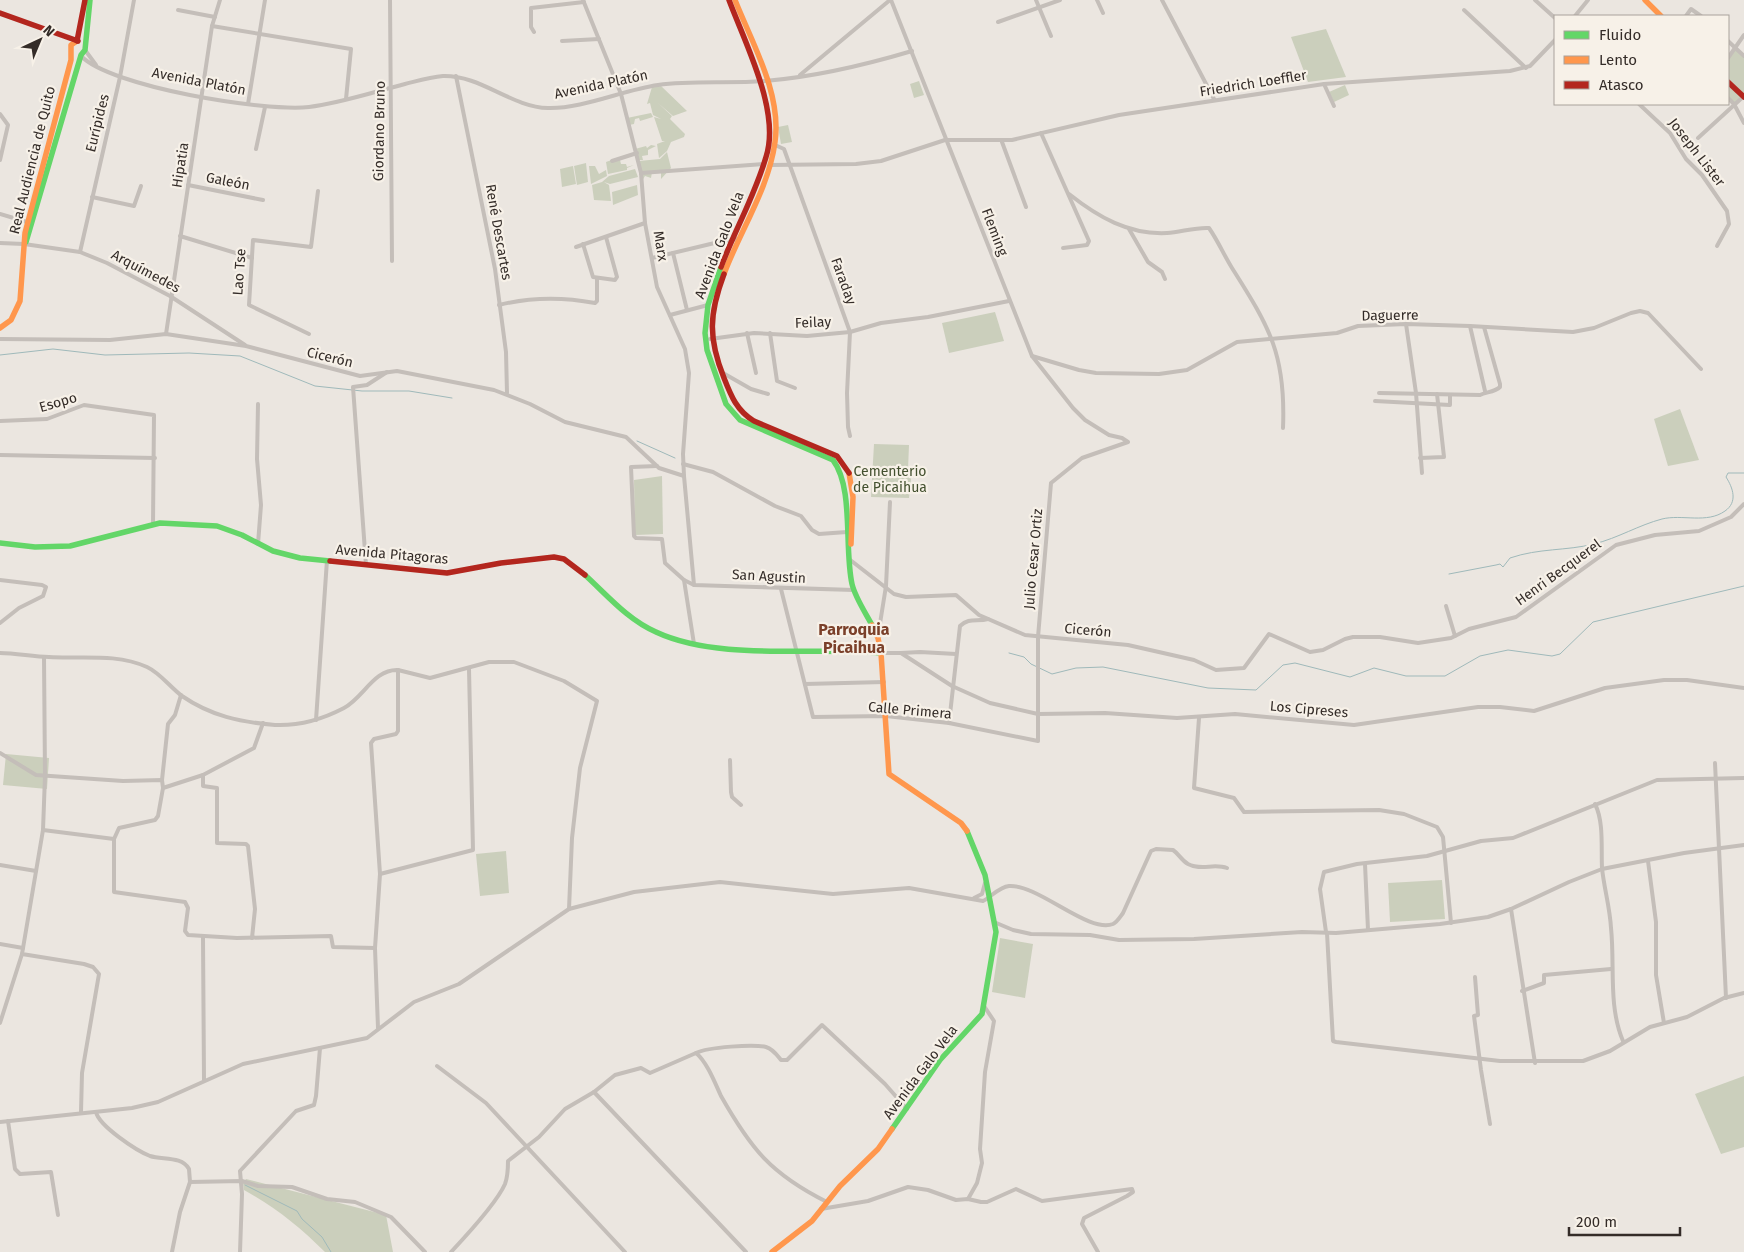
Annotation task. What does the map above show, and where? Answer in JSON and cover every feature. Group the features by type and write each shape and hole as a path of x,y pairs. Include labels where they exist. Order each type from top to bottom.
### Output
{"main road":[{"path":"71,50 74,42 77,41 84,0"},
{"path":"62,36 71,50 83,53 90,0"},
{"name":"Avenida Galo Vela","path":"729,0 763,81 769,123 767,165"},
{"name":"Avenida Galo Vela","path":"735,0 775,114 775,146 708,305 710,360 724,398 734,414 752,426 833,460 840,468 845,484 849,556 854,590 878,638 881,652 890,774 966,828 985,875 996,932 982,1014 946,1052 878,1149 840,1186 812,1221 772,1252"},
{"path":"1645,0 1660,15"},
{"path":"0,13 84,44"},
{"name":"Real Audiencia de Quito","path":"0,328 11,320 20,301 27,222 71,50"},
{"name":"Real Audiencia de Quito","path":"24,244 30,234 83,53"},
{"path":"1729,83 1744,96"},
{"name":"Avenida Galo Vela","path":"735,240 715,306 709,339 731,399 746,416 837,456 844,462 851,478 852,488 851,548 849,556"},
{"name":"Avenida Pitagoras","path":"0,543 35,547 70,546 153,525 217,526 242,535 285,555 452,573 501,563 554,557 564,559 577,567 631,617 655,632 694,644 749,650 881,652"}],"street":[{"name":"Eurípides","path":"80,252 120,77 134,0"},
{"name":"Hipatia","path":"166,334 170,296 212,26 220,0"},
{"path":"248,104 265,0"},
{"name":"Giordano Bruno","path":"390,0 392,261"},
{"path":"798,76 890,0"},
{"name":"Fleming","path":"890,0 912,51 945,140 1032,356 1073,408 1085,420 1109,435 1122,438 1128,442 1082,458 1051,483"},
{"path":"1036,0 1051,36"},
{"path":"998,22 1060,0"},
{"path":"1097,0 1104,12"},
{"path":"1162,0 1214,99"},
{"path":"1535,0 1554,17"},
{"path":"1576,15 1588,0"},
{"path":"534,32 531,27 531,8 584,1"},
{"name":"Marx","path":"584,1 621,94 641,173 645,223 657,287 685,349 689,373 683,464 694,585"},
{"path":"1687,15 1691,9 1700,15"},
{"path":"178,10 215,17"},
{"path":"1464,10 1526,68 1536,62 1554,41"},
{"path":"212,26 351,49 346,99"},
{"path":"1729,57 1744,35"},
{"path":"562,41 599,39"},
{"path":"1729,42 1744,56"},
{"name":"Avenida Platón","path":"83,53 88,62 120,77 202,96 266,107 306,107 439,76 456,76 469,79 539,107 558,108 657,85 763,81 848,68 912,51"},
{"name":"Friedrich Loeffler","path":"945,140 1002,142 1119,115 1214,99 1324,84 1452,76 1526,68"},
{"name":"René Descartes","path":"456,76 489,232 506,359 507,393"},
{"path":"1324,84 1334,106"},
{"path":"1698,138 1744,96"},
{"path":"1729,99 1734,104 1744,123"},
{"name":"Joseph Lister","path":"1640,105 1670,133 1686,159 1702,174 1727,212 1729,224 1717,246"},
{"path":"256,149 266,107"},
{"path":"0,114 8,125 0,160"},
{"path":"1041,133 1090,242 1087,245 1063,248"},
{"path":"641,173 767,165 856,164 881,161 945,140"},
{"path":"1002,142 1026,207"},
{"name":"Faraday","path":"775,146 784,149 850,332 847,393 850,436"},
{"path":"612,160 637,153"},
{"name":"Galeón","path":"188,185 263,200"},
{"path":"92,198 134,206 141,186"},
{"name":"Lao Tse","path":"309,334 249,305 253,240 311,246 318,191"},
{"path":"1069,194 1105,218 1129,229 1162,233 1209,228 1260,312 1272,338 1282,369 1284,394 1283,428"},
{"path":"0,214 27,222"},
{"path":"576,247 645,223"},
{"path":"1129,229 1148,262 1162,272 1165,279"},
{"path":"180,236 252,258"},
{"path":"583,244 593,277 615,280 617,277 606,236"},
{"path":"652,258 735,240"},
{"name":"Arquímedes","path":"0,243 24,244 80,252 107,262 170,296 246,346"},
{"path":"673,253 687,310"},
{"path":"499,304 536,298 578,300 595,303 598,301 597,278"},
{"name":"Feilay","path":"709,339 747,333 807,336 850,332 881,323 928,317 1009,301"},
{"path":"670,315 708,305"},
{"name":"Daguerre","path":"1032,356 1088,372 1159,374 1187,370 1238,342 1337,333 1358,326 1406,324 1580,331 1594,328 1622,316 1645,311 1701,369"},
{"path":"1406,324 1416,393 1422,473"},
{"path":"1470,326 1485,391"},
{"path":"1379,393 1480,395 1485,391 1497,390 1501,386 1484,327"},
{"path":"747,333 756,374"},
{"path":"770,333 777,381 795,388"},
{"name":"Cicerón","path":"0,339 110,340 166,334 246,346 360,376 389,371 407,373 507,393 564,422 626,437 662,470 684,476"},
{"path":"366,565 353,388 367,385 389,371"},
{"path":"721,372 751,389 768,394"},
{"path":"1420,458 1444,456 1437,394"},
{"path":"1375,401 1451,404 1450,394"},
{"path":"258,404 261,505 258,544"},
{"name":"Esopo","path":"0,421 47,419 84,405 152,414 155,419 155,458"},
{"path":"0,455 155,458 153,525"},
{"path":"683,464 713,472 775,506 801,516 812,530 819,534 847,532"},
{"path":"657,466 631,467 634,536 636,538 661,538 664,540 665,563 684,580 694,644"},
{"name":"Julio Cesar Ortiz","path":"1038,714 1036,663 1051,483"},
{"path":"878,638 886,586 890,502"},
{"name":"Henri Becquerel","path":"1323,650 1345,639 1353,638 1380,637 1418,643 1455,636 1469,629 1516,617 1616,545 1655,535 1704,529 1731,516 1744,504"},
{"name":"Cicerón","path":"849,556 894,594 906,597 956,595 973,611 1024,635 1128,645 1194,660 1216,670 1244,668 1270,634 1310,652 1323,650"},
{"path":"316,720 327,560"},
{"path":"0,580 42,585 46,587 46,592 43,596 19,608 0,623"},
{"name":"San Agustin","path":"684,580 694,585 854,590"},
{"path":"781,589 795,651 805,684 884,682"},
{"path":"1446,606 1455,636"},
{"path":"949,723 960,626 965,621 972,619 988,619"},
{"path":"881,652 956,654"},
{"path":"0,653 24,653 44,657 110,658 148,667 181,695 211,713 263,723 299,724 316,720 345,708 383,673 398,670 430,678 469,669 489,662 514,662 564,681 597,701 580,768 572,838 569,909"},
{"name":"Los Cipreses","path":"901,653 920,668 990,704 1038,714 1104,713 1199,718 1235,714 1354,725 1478,707 1500,707 1534,711 1605,688 1664,680 1687,680 1744,688"},
{"path":"0,1023 22,954 43,830 45,776 44,657"},
{"path":"380,874 473,850 469,669"},
{"path":"378,1028 375,948 380,874 371,744 374,739 396,734 398,731 398,670"},
{"name":"Calle Primera","path":"805,684 813,717 886,716 949,723 1038,742 1038,714"},
{"path":"181,695 175,715 168,724 162,780 163,788 157,818 153,821 122,826 114,839 114,892 183,900 188,908 185,933 188,935 203,938 331,936 333,947 375,948"},
{"path":"1199,718 1194,788 1234,798 1244,812 1342,809 1396,812 1437,827 1443,837 1452,923"},
{"path":"163,788 203,775 254,748 263,723"},
{"path":"0,753 36,775 123,781 162,780"},
{"path":"730,760 732,797 741,805"},
{"path":"1715,762 1726,998"},
{"path":"203,775 203,786 217,788 218,844 248,846 255,909 252,938"},
{"path":"1744,778 1657,780 1523,835 1481,841 1445,852 1324,872 1320,889 1327,933 1333,1041 1535,1063 1583,1061 1610,1051 1623,1041 1650,1027 1687,1017 1726,998 1744,993"},
{"path":"1595,804 1599,815 1602,869 1611,928 1611,969 1616,1015 1623,1041"},
{"path":"43,830 114,839"},
{"path":"994,922 1012,930 1030,934 1090,935 1119,940 1194,939 1302,932 1327,933 1452,923 1488,917 1511,909 1602,869 1744,845"},
{"path":"0,1122 81,1112 96,1112 158,1102 243,1064 367,1038 414,1002 459,984 484,969 569,909 634,892 720,882 833,894 909,888 983,901 1007,886 1021,887 1081,918 1108,925 1116,922 1123,913 1152,851 1156,849 1173,850 1183,861 1192,866 1201,868 1218,865 1227,868"},
{"path":"1648,861 1656,913 1656,975 1664,1023"},
{"path":"1365,864 1368,930"},
{"path":"0,865 36,871"},
{"path":"974,898 982,894 985,888 985,875"},
{"path":"1511,909 1522,990 1535,1063"},
{"path":"203,938 204,1080"},
{"path":"0,944 23,948"},
{"path":"22,954 84,964 93,967 99,974 82,1073 81,1112"},
{"path":"1522,990 1544,982 1544,975 1611,969"},
{"path":"1475,978 1478,1015 1474,1016 1490,1124"},
{"path":"968,1198 976,1183 982,1163 980,1149 985,1072 994,1021 984,1006"},
{"path":"451,1252 478,1222 504,1185 508,1175 508,1161 539,1137 560,1112 594,1092 616,1075 641,1068 650,1073 696,1053 720,1047 764,1047 772,1050 781,1060 787,1060 816,1028 822,1025 884,1084 907,1109"},
{"path":"240,1252 242,1194 239,1180 241,1168 296,1112 314,1105 320,1048"},
{"path":"696,1053 741,1130 763,1158 786,1179 827,1202"},
{"path":"437,1066 486,1103 625,1252"},
{"path":"594,1092 746,1252"},
{"path":"96,1112 109,1128 141,1152 186,1163 190,1169 190,1182 180,1212 172,1252"},
{"path":"8,1121 15,1169 20,1174 51,1172 58,1215"},
{"path":"190,1182 239,1180 258,1186 292,1187 326,1199 355,1202 391,1217 425,1252"},
{"path":"822,1209 834,1209 876,1199 908,1187 928,1190 956,1200 968,1198 987,1202 1016,1189 1042,1201 1132,1189 1133,1192 1128,1196 1084,1218 1082,1224 1098,1252"}],"green space":[{"path":"1326,29 1346,77 1308,82 1291,37"},
{"path":"1736,49 1744,57 1744,93 1734,104 1729,98 1729,59"},
{"path":"919,81 924,95 914,98 910,84"},
{"path":"1345,85 1349,95 1334,102 1329,92"},
{"path":"661,86 687,111 673,116 658,103 672,116 670,119 685,134 684,137 671,142 667,151 659,158 657,144 665,141 662,141 654,117 661,119 653,115 650,103 647,104 652,87"},
{"path":"651,113 653,117 640,121 639,118 635,119 634,124 629,125 627,118"},
{"path":"788,125 792,142 781,144 778,127"},
{"path":"651,145 656,146 648,150 648,155 642,156 643,160 638,160 635,149 646,146 647,148"},
{"path":"667,152 671,168 661,179 661,172 652,172 651,178 645,176 642,181 639,161 660,159"},
{"path":"623,156 620,160 621,164 626,164 627,167 634,165 627,168 627,170 608,174 606,162"},
{"path":"586,163 588,182 577,185 574,166"},
{"path":"573,166 576,184 562,187 560,169"},
{"path":"589,166 595,166 599,174 606,170 607,176 591,184"},
{"path":"635,169 638,177 610,184 604,182 609,185 611,201 594,200 592,185 602,182 609,176"},
{"path":"637,185 638,195 613,205 612,192"},
{"path":"995,312 1004,341 949,353 942,323"},
{"path":"1680,409 1699,460 1668,466 1654,419"},
{"name":"Cementerio de Picaihua","path":"874,444 909,445 908,470 912,470 909,498 871,497"},
{"path":"662,476 663,534 635,535 634,480"},
{"path":"6,754 49,758 47,789 3,785"},
{"path":"506,851 509,893 480,896 476,854"},
{"path":"1442,880 1445,919 1390,922 1388,883"},
{"path":"1000,938 1033,944 1025,998 992,992"},
{"path":"1744,1076 1744,1147 1721,1154 1695,1094"},
{"path":"246,1179 386,1215 393,1252 325,1252 287,1218 244,1190 243,1183"}],"waterway":[{"path":"0,355 53,349 105,355 189,353 240,356 315,386 362,391 409,391 452,398"},
{"path":"637,441 675,458"},
{"path":"1449,574 1500,564 1503,567 1510,558 1521,555 1594,544 1662,519 1678,517 1702,518 1718,515 1729,507 1733,499 1731,486 1726,477 1728,473 1744,473"},
{"path":"1009,653 1024,657 1031,664 1052,674 1076,668 1103,667 1208,688 1256,690 1283,665 1295,663 1350,677 1374,668 1406,676 1445,676 1480,656 1508,650 1552,656 1560,654 1593,622 1744,586"},
{"path":"245,1185 297,1211 302,1219 322,1237 331,1252"}],"traffic: fast":[{"path":"26,242 81,55 85,50 90,0"},
{"path":"721,267 708,305 705,333 707,350 726,404 740,420 833,460 840,472 844,486 853,589 872,625"},
{"path":"0,543 35,547 70,546 160,523 217,526 242,535 273,551 300,558 330,561"},
{"path":"585,575 636,621 656,632 681,641 708,647 736,650 881,653"},
{"path":"892,1129 940,1060 982,1014 996,932 985,875 967,831"}],"traffic: slow":[{"path":"724,274 767,176 775,142 776,124 770,87 735,0"},
{"path":"1645,0 1660,15"},
{"path":"0,328 11,320 20,301 25,233 71,60 71,45 77,41"},
{"path":"849,473 853,497 851,544"},
{"path":"872,625 878,638 881,653 889,774 961,823 967,831"},
{"path":"772,1252 812,1221 840,1186 878,1149 892,1129"}],"traffic: jam":[{"path":"77,41 85,0"},
{"path":"721,267 756,185 766,157 769,139 769,120 759,78 729,0"},
{"path":"0,13 78,41"},
{"path":"1729,83 1744,97"},
{"path":"724,274 715,302 712,326 713,338 719,364 735,403 743,413 754,421 837,456 849,473"},
{"path":"330,561 447,573 501,563 554,557 564,559 585,575"}],"district":[{"name":"Parroquia Picaihua","path":"854,638"}]}
